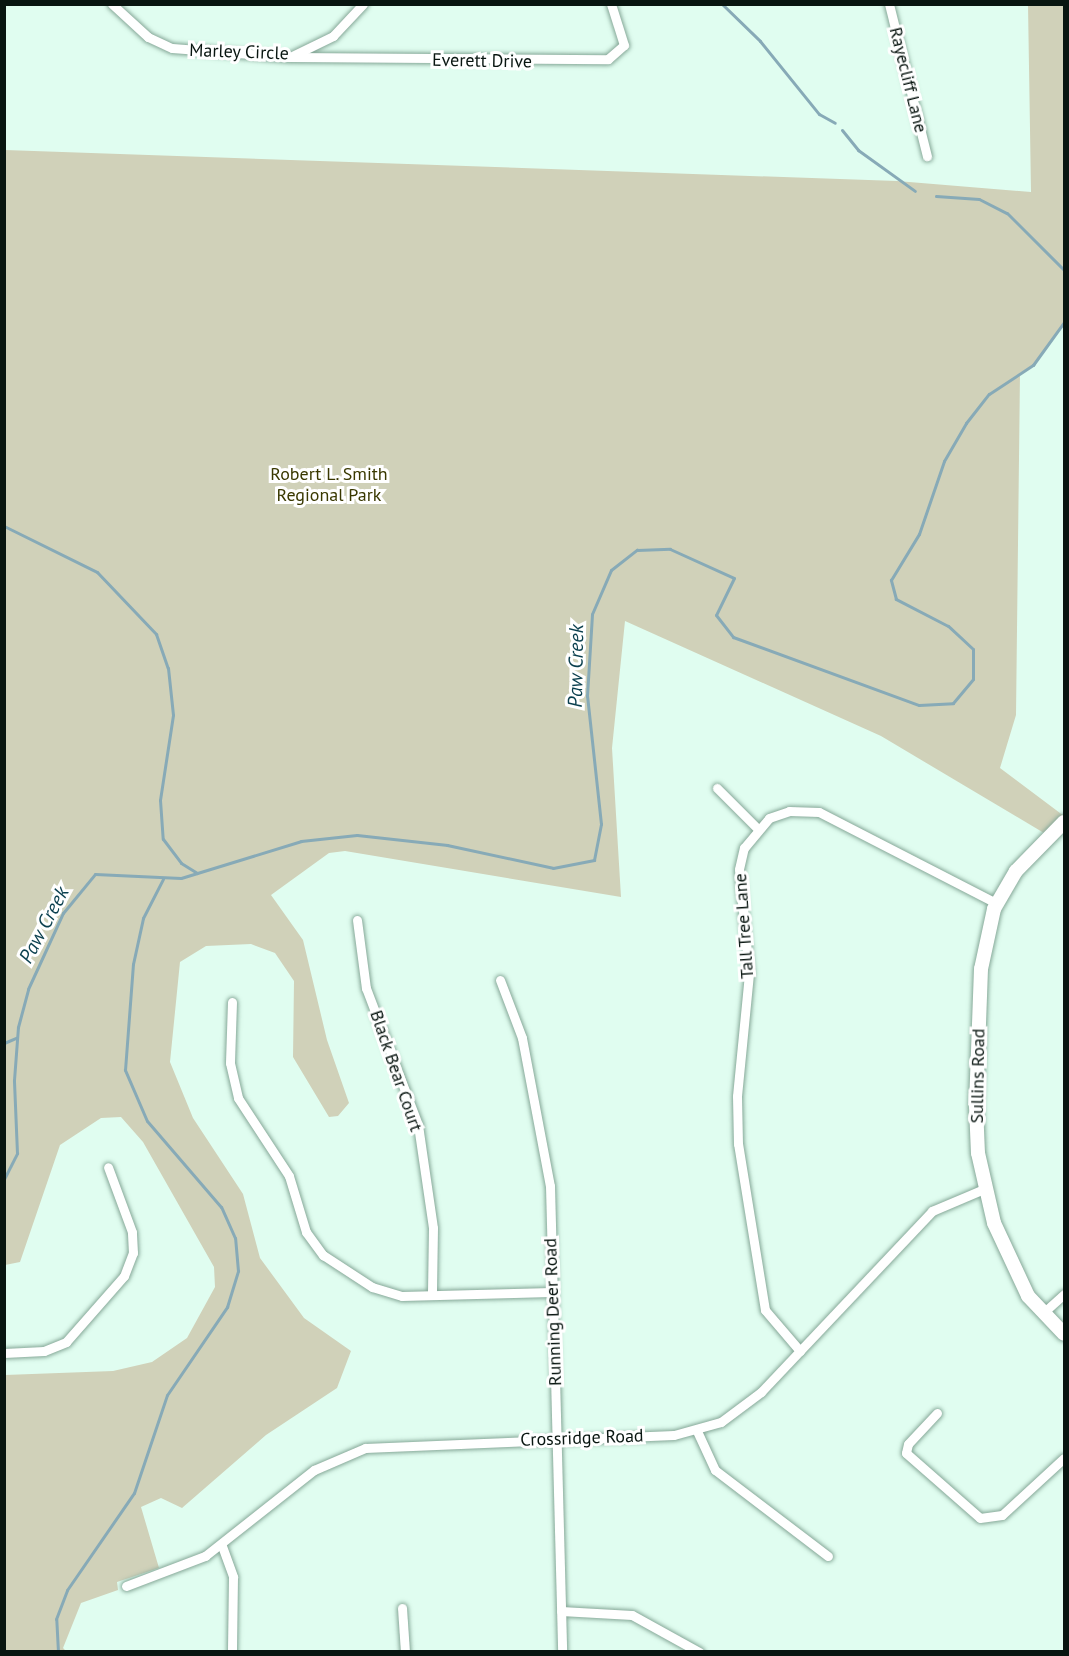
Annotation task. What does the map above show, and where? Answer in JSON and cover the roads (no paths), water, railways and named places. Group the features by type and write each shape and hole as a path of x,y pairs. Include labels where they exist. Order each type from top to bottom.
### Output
{"street":[{"name":"Marley Circle","path":"112,4 148,37 172,48 290,57 333,36 363,4"},
{"name":"Everett Drive","path":"290,57 608,59 624,45 611,4"},
{"name":"Rayecliff Lane","path":"889,4 927,156"},
{"path":"717,788 756,827 789,811 819,812 996,903"},
{"name":"Sullins Road","path":"1065,822 1016,871 996,903 981,969 976,1123 984,1189 1020,1281 1043,1313 1065,1334"},
{"name":"Tall Tree Lane","path":"756,827 739,869 749,973 737,1096 738,1144 765,1310 800,1351"},
{"name":"Black Bear Court","path":"357,920 366,988 418,1125 432,1221 432,1295"},
{"name":"Running Deer Road","path":"500,980 514,1009 540,1118 550,1186 562,1652"},
{"path":"232,1002 230,1063 236,1092 289,1176 311,1240 323,1255 372,1287 402,1296 551,1292"},
{"path":"4,1353 44,1351 66,1342 124,1276 133,1253 132,1232 108,1167"},
{"name":"Crossridge Road","path":"126,1586 222,1546 301,1479 350,1453 386,1445 698,1431 747,1406 932,1211 984,1189"},
{"path":"1043,1313 1065,1294"},
{"path":"938,1413 908,1444 906,1453 980,1518 1002,1515 1065,1458"},
{"path":"698,1431 715,1470 828,1556"},
{"path":"222,1546 233,1576 232,1652"},
{"path":"402,1608 405,1652"},
{"path":"561,1611 642,1618 699,1652"}],"waterway":[{"path":"722,4 760,41 819,114 835,123"},
{"path":"842,130 858,150 915,191"},
{"path":"936,196 979,199 1007,213 1064,270"},
{"name":"Paw Creek","path":"4,1179 17,1153 14,1080 18,1027 28,989 63,913 95,874 181,878 301,841 357,835 447,845 553,868 594,860 601,824 587,696 592,614 611,570 637,550 670,549 734,578 716,615 733,637 919,705 953,703 973,679 973,649 948,626 896,599 891,580 919,534 944,461 966,423 989,394 1033,365 1064,322"},
{"path":"4,526 97,572 156,634 168,668 173,715 160,800 163,839 181,863 197,873"},
{"path":"58,1652 56,1619 67,1590 134,1493 167,1395 227,1307 238,1271 235,1238 221,1207 147,1121 125,1070 133,964 143,918 163,879"},
{"path":"4,1043 16,1038"}],"park label":[{"name":"Robert L. Smith Regional Park","path":"329,485"}]}
